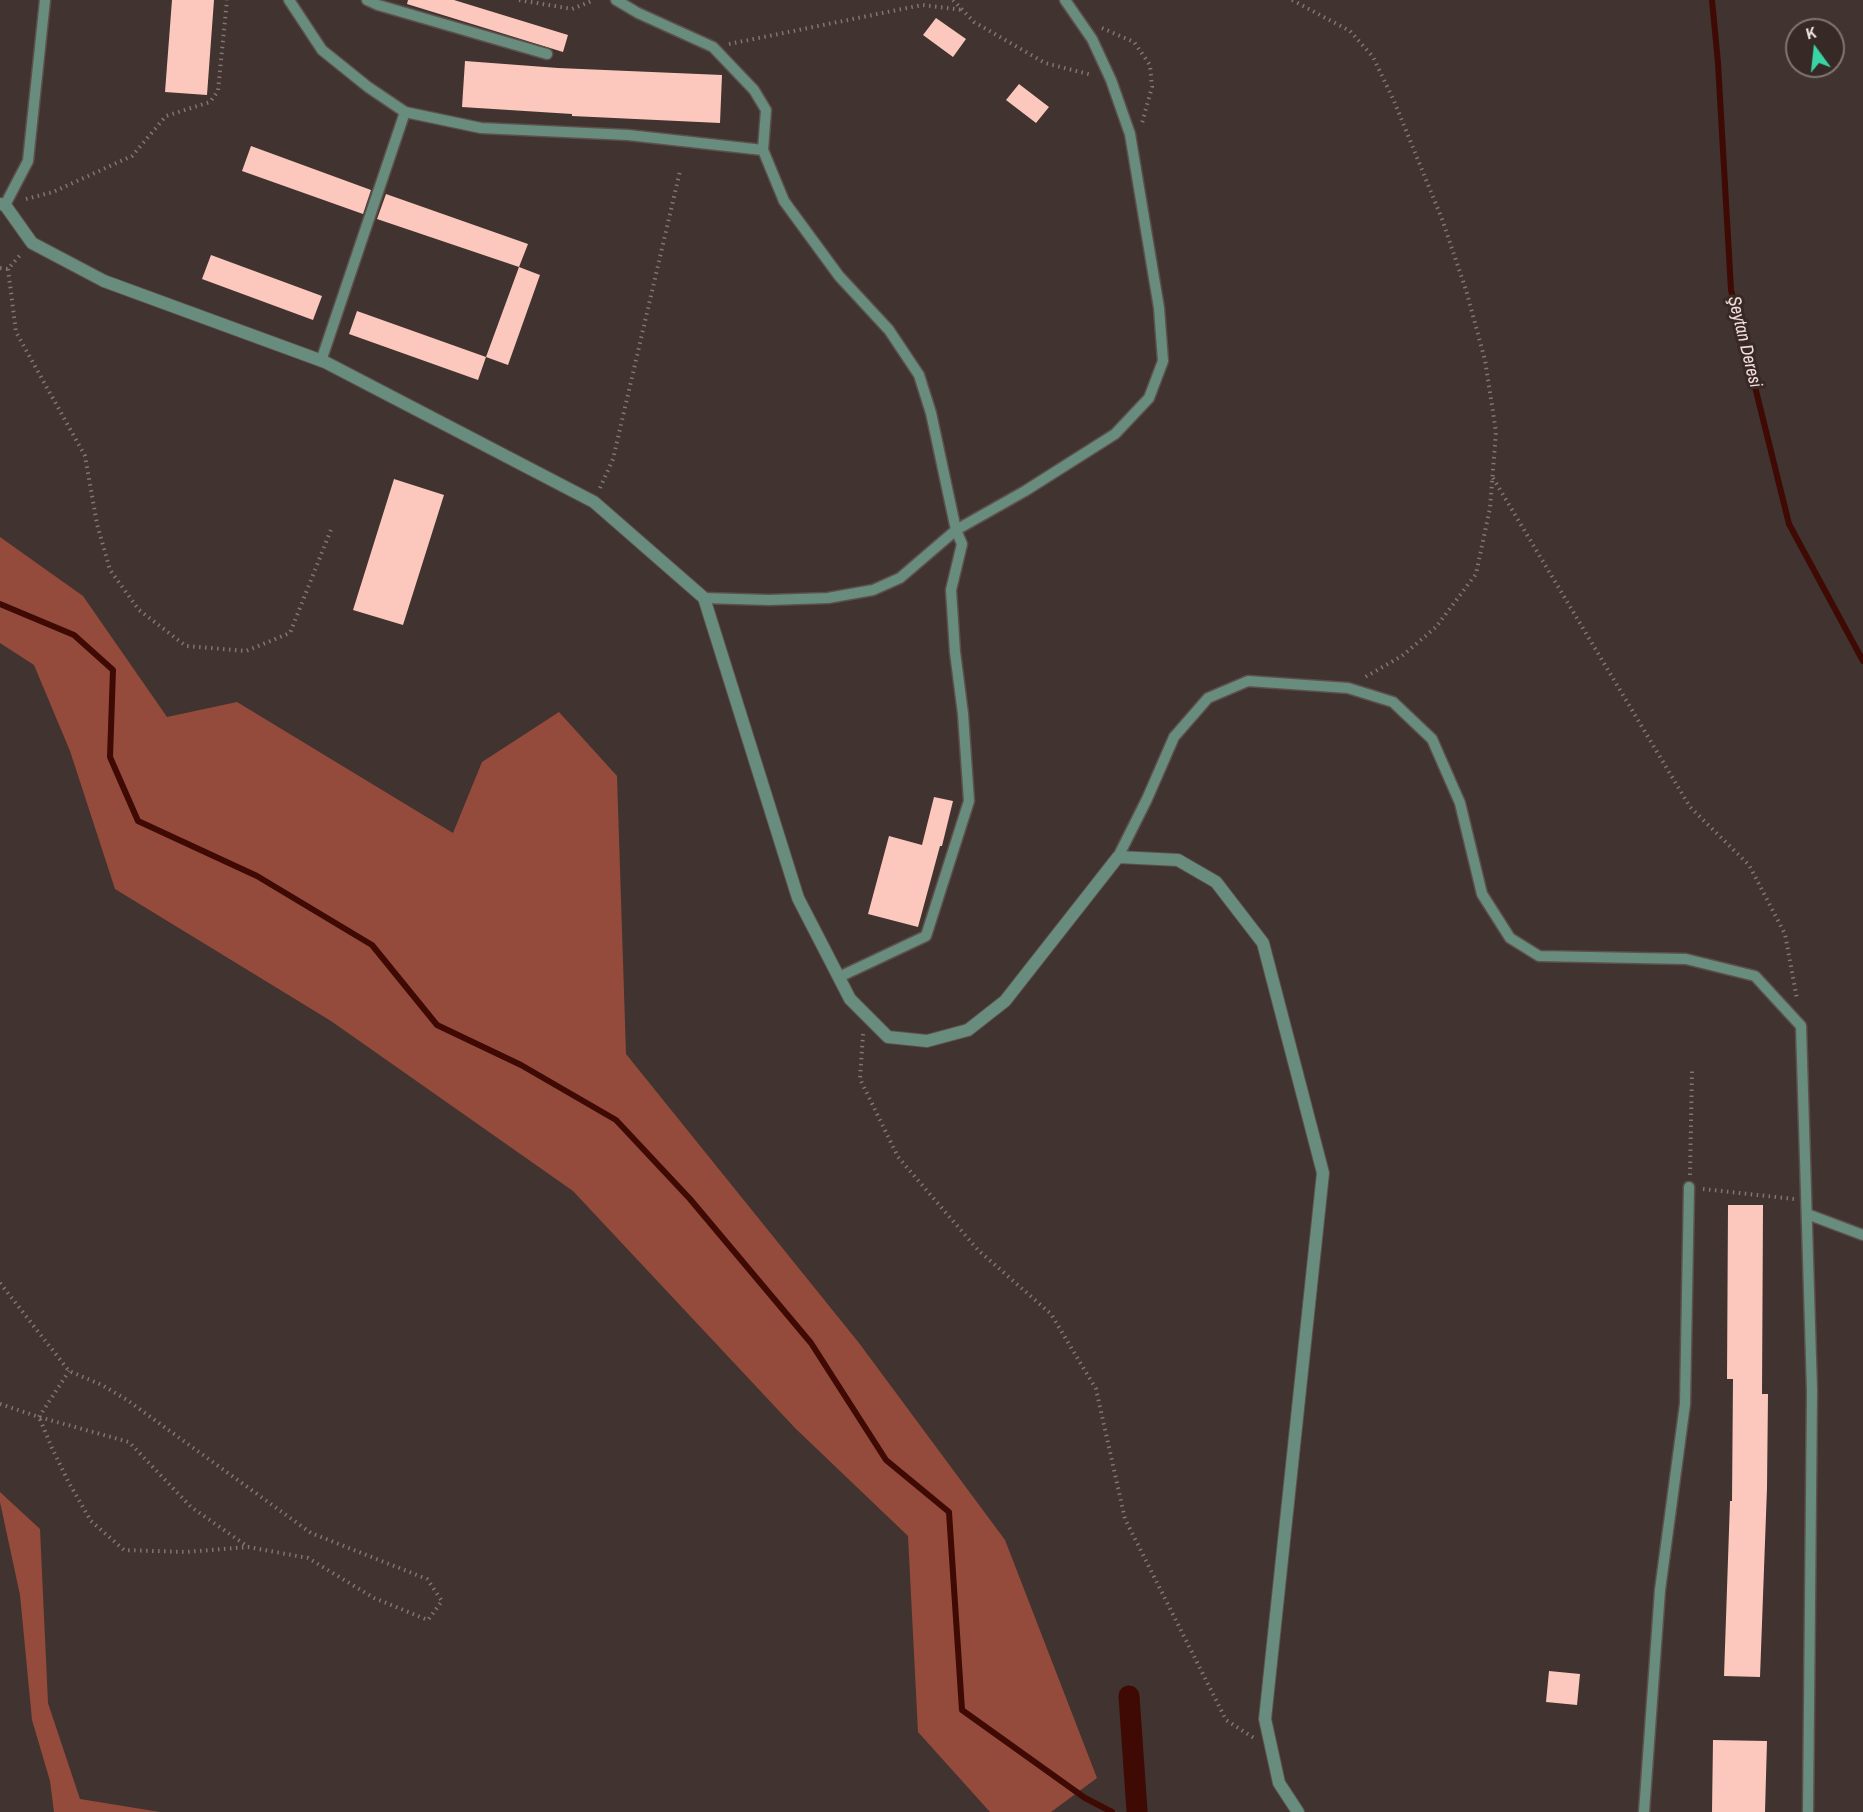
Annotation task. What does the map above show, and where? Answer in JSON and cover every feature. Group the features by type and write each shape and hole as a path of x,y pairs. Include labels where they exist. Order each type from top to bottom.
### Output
{"street":[{"path":"2,205 32,243 104,281 321,361 594,502 704,598 798,898 850,999 888,1037 927,1041 968,1030 1005,1001 1118,857 1178,860 1216,882 1263,943 1323,1173 1265,1719 1279,1783 1298,1812"}],"lane":[{"path":"2,205 28,161 45,0"},
{"path":"289,0 322,50 368,87 405,112 482,128 628,135 763,150"},
{"path":"367,0 547,54"},
{"path":"616,0 638,13 713,47 754,90 766,110 763,150 784,201 839,276 889,330 919,375 931,413 956,530 962,544 951,590 969,801 926,936 839,977"},
{"path":"704,598 769,600 828,598 873,590 900,578 956,530 1025,491 1115,434 1149,398 1163,361 1159,308 1130,134 1111,80 1092,39 1065,0"},
{"path":"321,361 405,112"},
{"path":"1118,857 1147,799 1174,736 1208,698 1248,681 1348,688 1393,702 1432,739 1460,803 1482,894 1510,938 1539,956 1686,959 1755,976 1801,1026 1812,1390 1808,1812"},
{"path":"1644,1812 1660,1590 1685,1404 1689,1187"},
{"path":"1807,1214 1863,1235"}],"path":[{"path":"2,205 52,192 132,156 165,116 210,102 218,91 227,0"},
{"path":"519,0 572,9 594,0"},
{"path":"953,0 974,22 1045,63 1111,80"},
{"path":"1292,0 1350,31 1373,57 1394,101 1442,219 1466,290 1485,360 1496,432 1490,508 1476,574 1436,627 1402,656 1348,688"},
{"path":"713,47 922,5 963,10"},
{"path":"1077,17 1134,42 1150,65 1152,87 1134,156"},
{"path":"594,502 612,459 680,171"},
{"path":"32,243 9,269 16,332 85,456 97,524 110,570 139,610 186,645 246,651 290,633 332,527"},
{"path":"0,268 9,269"},
{"path":"1492,478 1690,807 1749,865 1785,933 1801,1026"},
{"path":"864,1012 860,1079 898,1157 978,1250 1051,1314 1096,1389 1125,1519 1186,1642 1226,1720 1272,1750"},
{"path":"1692,1070 1689,1187 1806,1201"},
{"path":"0,1283 69,1371 102,1385 127,1400 311,1533 427,1579 442,1601 428,1620 374,1598 308,1558 248,1547 186,1552 124,1550 91,1521 51,1448 39,1417"},
{"path":"39,1417 69,1371"},
{"path":"0,1404 129,1442 191,1507 248,1547"}],"shaded area":[{"path":"0,537 83,596 167,717 237,702 453,833 482,762 559,712 617,776 626,1054 859,1343 1005,1540 1097,1778 1051,1812 990,1812 918,1732 908,1536 795,1428 573,1191 331,1021 115,889 70,751 34,665 0,643"},
{"path":"0,1492 40,1529 48,1703 80,1799 160,1812 54,1812 50,1781 32,1720 20,1595 0,1502"}],"building":[{"path":"172,0 214,0 207,95 165,92"},
{"path":"408,0 454,0 568,35 563,52 407,4"},
{"path":"936,18 966,39 953,57 923,35"},
{"path":"465,61 558,68 722,75 720,123 572,116 572,114 462,107"},
{"path":"1019,84 1049,107 1036,123 1006,100"},
{"path":"251,146 371,190 363,214 242,171"},
{"path":"386,194 528,244 519,267 377,219"},
{"path":"211,255 322,296 313,320 202,279"},
{"path":"519,267 540,275 508,365 486,357"},
{"path":"357,311 486,357 478,380 349,334"},
{"path":"394,479 444,495 403,625 353,610"},
{"path":"934,797 953,801 918,927 868,914 889,836 922,845"},
{"path":"1728,1205 1763,1205 1762,1394 1768,1394 1760,1677 1724,1676 1730,1501 1732,1501 1733,1379 1727,1379"},
{"path":"1549,1671 1580,1674 1577,1705 1546,1702"},
{"path":"1713,1740 1767,1741 1765,1812 1712,1812"}],"waterway":[{"name":"Şeytan Deresi","path":"1712,0 1718,63 1731,290 1789,524 1863,661"},
{"path":"0,604 74,635 113,670 110,757 138,821 257,876 372,945 437,1025 521,1065 616,1120 690,1199 811,1343 886,1460 949,1512 962,1710 1085,1798 1112,1812"},
{"path":"1129,1696 1137,1811"}]}
